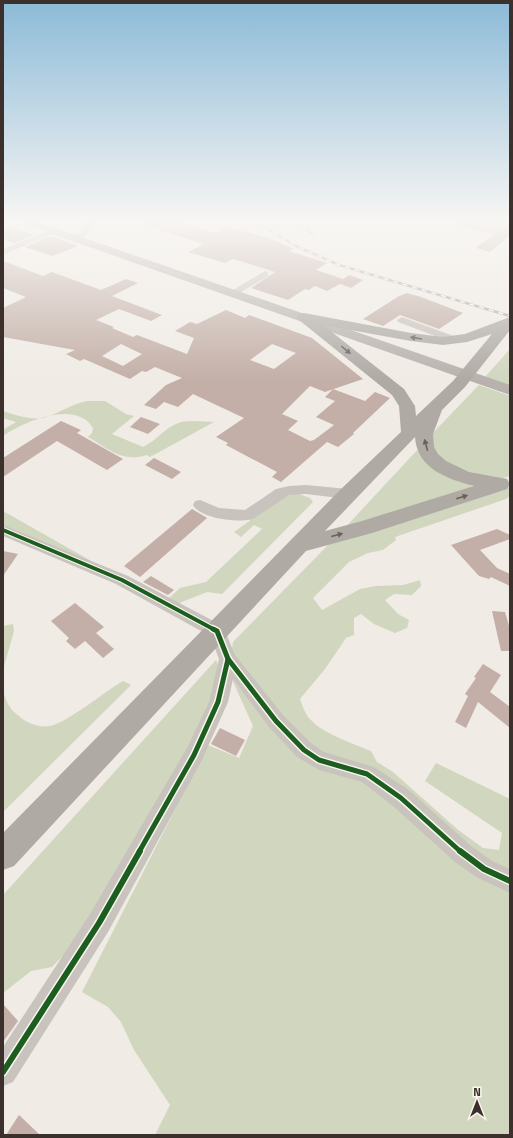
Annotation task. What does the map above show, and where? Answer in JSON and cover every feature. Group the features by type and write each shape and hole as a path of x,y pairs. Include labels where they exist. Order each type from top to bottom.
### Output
{"highway":[{"path":"304,317 411,337 443,341 468,338 509,322"},
{"path":"304,317 398,392 407,406 409,431"},
{"path":"3,855 348,494 409,431 466,376 509,322"},
{"path":"436,406 424,433 424,444 431,457 445,469 462,477 505,482"},
{"path":"300,545 366,528 505,482"}],"main road":[{"path":"181,275 510,390"}],"street":[{"path":"233,293 263,275"},
{"path":"402,320 455,340"},
{"path":"200,505 217,514 248,514 286,490 299,489 348,494"},
{"path":"3,530 122,580 217,631 228,659 271,716 304,750 319,760 366,774 401,798 463,854 484,869 510,881"},
{"path":"3,1072 99,923 194,755 218,702 228,659"}],"green space":[{"path":"510,349 510,386 485,377"},
{"path":"479,385 510,396 510,476 500,479 478,478 437,457 429,437"},
{"path":"105,401 126,414 134,416 112,434 143,447 168,428 180,422 214,422 150,457 147,455 130,457 116,454 88,437 92,433 93,428 85,419 75,415 62,414 50,416 81,402"},
{"path":"3,411 23,417 41,418 12,430 3,436 3,430 16,422 3,418"},
{"path":"421,446 471,483 472,490 341,532"},
{"path":"510,486 510,496 506,499 395,537 396,540 383,550 368,553 349,562 313,598 322,610 360,589 376,586 403,585 420,580 421,586 412,595 394,594 385,600 398,614 409,620 407,628 395,633 374,624 361,614 354,618 354,635 346,638 325,669 300,699 304,711 317,726 340,738 371,751 377,762 393,772 457,829 483,848 499,850 502,833 425,781 436,763 510,799 510,872 493,867 334,759 305,744 237,663 232,648 233,642 329,544"},
{"path":"296,493 310,498 313,502 222,594 207,592 177,604 168,599 180,588 206,582 262,529 254,525 241,537 234,532 284,496"},
{"path":"3,511 100,566 3,527"},
{"path":"13,624 14,631 3,670 3,626"},
{"path":"216,660 218,665 212,701 168,786 71,947 52,967 31,971 3,993 3,895"},
{"path":"230,675 266,716 365,778 510,887 510,1135 155,1135 170,1105 134,1050 121,1022 108,1007 82,992 208,745 239,758 253,726"},
{"path":"123,681 131,685 3,812 3,688 8,704 22,719 38,726 50,726 57,724 75,713"}],"building":[{"path":"3,275 60,275 101,290 126,279 138,283 112,296 162,315 151,321 119,309 96,320 133,337 137,335 187,354 194,338 175,331 190,322 197,324 226,310 245,318 249,315 312,338 363,379 333,389 365,401 375,392 390,398 353,433 354,434 338,447 327,442 281,482 272,477 277,472 226,445 228,443 216,437 244,418 193,394 178,407 164,402 156,409 144,405 166,385 182,378 155,367 146,372 142,371 130,379 84,359 80,361 66,354 75,350 3,337 3,308 26,297 3,288","holes":["121,344 142,354 123,366 102,356","272,344 296,353 274,369 250,360","310,386 325,392 333,389 325,397 335,401 316,417 334,425 314,440 310,441 288,430 298,421 282,414"]},
{"path":"270,275 331,275 343,279 349,275 363,280 351,288 340,284 327,291 315,286 309,290 305,289 288,300 251,288"},
{"path":"407,293 463,313 439,329 400,315 383,326 363,319 399,296"},
{"path":"141,417 160,424 148,434 130,427"},
{"path":"61,421 81,430 77,433 123,459 107,470 57,441 3,477 3,458"},
{"path":"154,458 181,472 172,479 145,465"},
{"path":"192,509 207,518 140,577 124,566"},
{"path":"497,529 510,535 510,539 480,550 497,568 510,574 510,586 491,577 489,579 479,576 451,545"},
{"path":"3,551 18,554 3,576"},
{"path":"151,576 174,590 168,595 143,582"},
{"path":"75,603 104,627 96,633 114,649 103,658 85,641 75,649 66,641 69,638 51,621"},
{"path":"492,611 505,612 510,629 510,651 501,651"},
{"path":"483,664 501,675 490,692 510,707 510,728 478,702 466,728 455,722 468,696 465,694 476,678 474,677"},
{"path":"220,728 245,740 236,756 211,744"},
{"path":"3,1004 18,1021 3,1042"},
{"path":"19,1115 40,1135 6,1135"}],"railway":[{"path":"373,275 510,316"}],"cycle path":[{"path":"3,530 122,580 217,631 228,659 276,721 304,750 319,760 367,774 401,798 463,854 484,869 510,881"},
{"path":"3,1072 99,923 194,755 218,702 228,659"}]}
